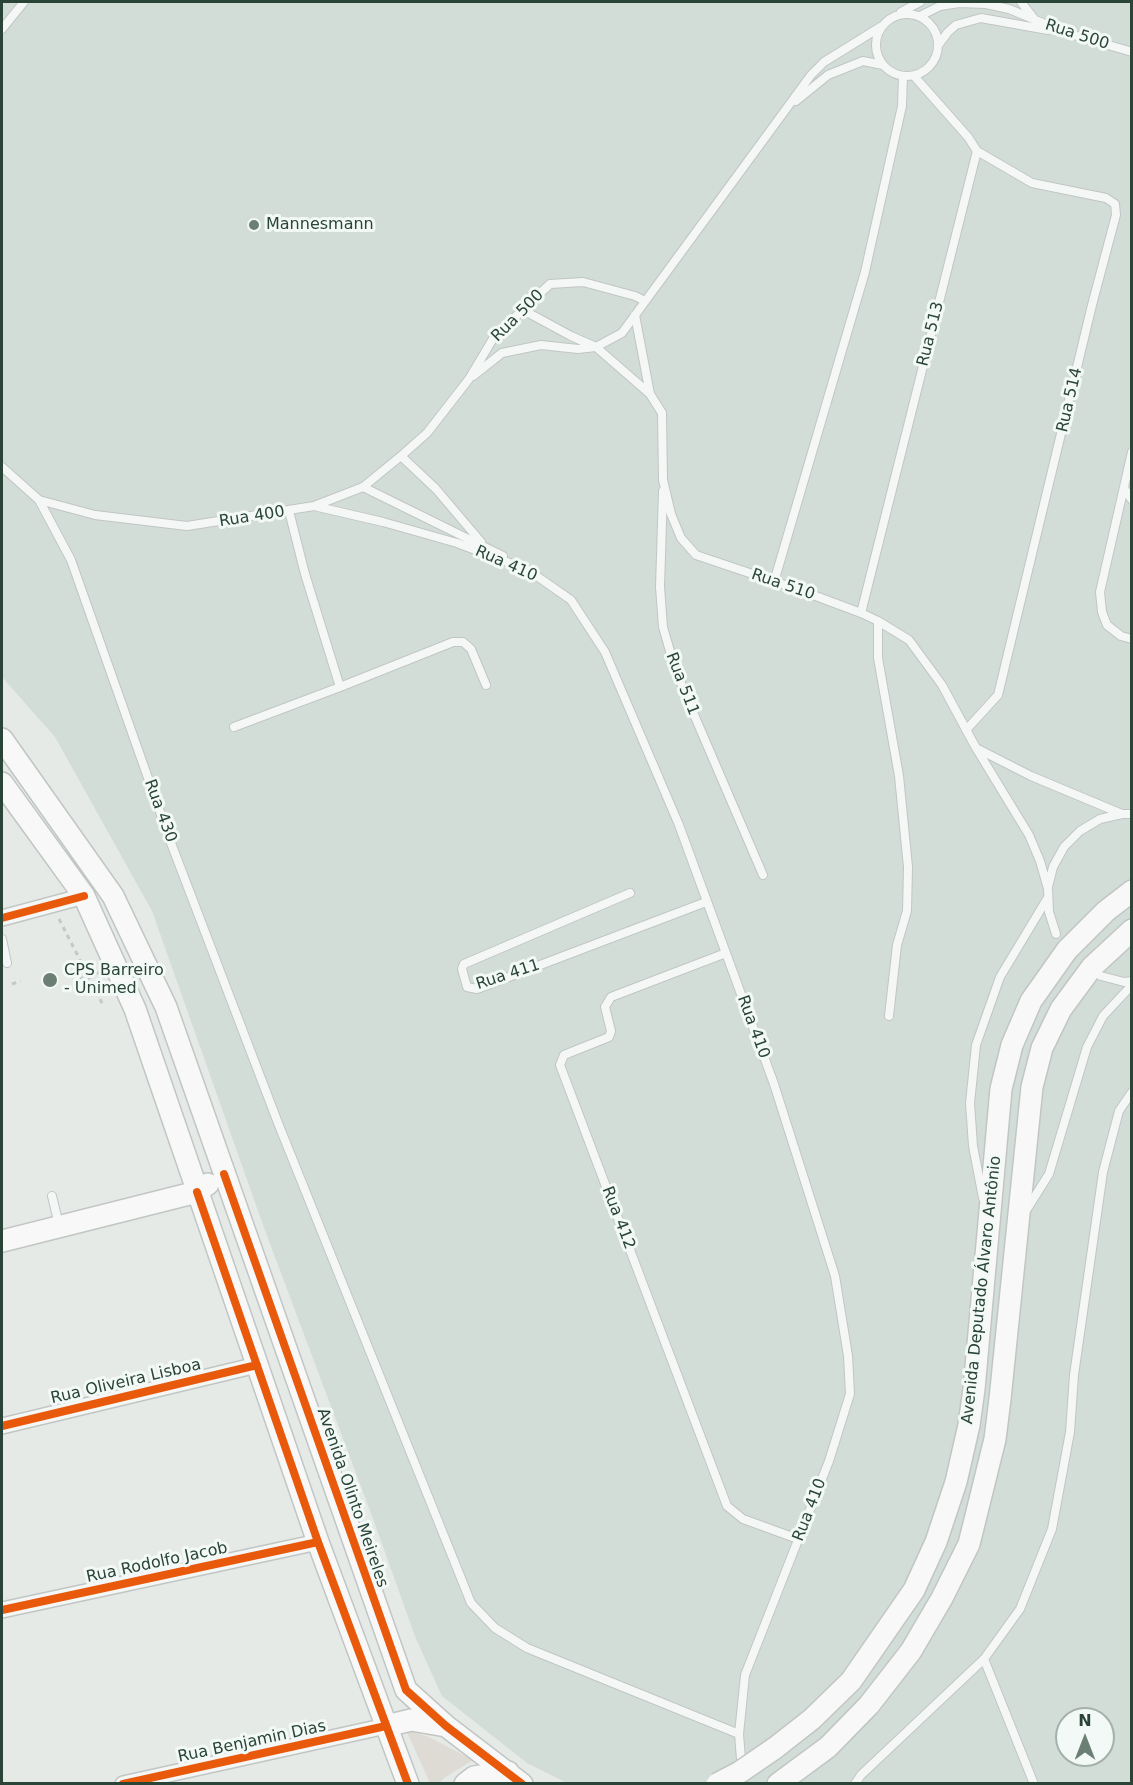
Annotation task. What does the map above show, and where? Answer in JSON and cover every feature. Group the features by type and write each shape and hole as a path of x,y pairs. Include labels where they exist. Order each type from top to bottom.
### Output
{"main road":[{"name":"Avenida Olinto Meireles","path":"2,739 112,896 166,1007 406,1690 446,1726 515,1778"},
{"path":"2,783 84,896 135,1009 318,1542 408,1784"},
{"name":"Avenida Deputado Álvaro Antônio","path":"717,1784 740,1772 775,1748 812,1719 851,1681 914,1590 936,1542 956,1482 969,1425 1001,1089 1012,1044 1031,1001 1067,950 1106,911 1131,891"},
{"name":"Avenida Deputado Álvaro Antônio","path":"784,1780 836,1739 868,1705 911,1651 942,1598 969,1544 995,1439 1032,1087 1042,1048 1061,1009 1092,967 1131,930"},
{"path":"2,1241 197,1192 224,1174"},
{"path":"386,1726 411,1720 446,1726"},
{"path":"465,1784 474,1777 515,1778"}],"street":[{"path":"2,918 84,896"},
{"name":"Rua Oliveira Lisboa","path":"2,1426 257,1365"},
{"name":"Rua Rodolfo Jacob","path":"2,1610 318,1542"},
{"name":"Rua Benjamin Dias","path":"123,1784 386,1726"}],"lane":[{"path":"2,29 24,2"},
{"path":"884,66 876,51 876,42 882,26 894,16 920,2"},
{"path":"1021,2 1036,22"},
{"name":"Rua 500","path":"920,16 940,6 960,3 986,4 1009,9 1067,33 1131,50"},
{"path":"788,108 828,75 862,61 884,66 903,76 914,76 924,72 938,55 939,44 936,30 920,16 903,14 894,16"},
{"path":"939,44 956,25 981,18 1067,33"},
{"name":"Rua 500","path":"469,379 502,353 541,345 578,349 596,347 622,333 811,75 824,62 882,26"},
{"path":"774,582 865,272 902,106 903,76"},
{"path":"914,76 968,137 977,151"},
{"name":"Rua 513","path":"861,613 977,151"},
{"name":"Rua 514","path":"966,730 998,695 1092,305 1116,215 1115,204 1106,198 1032,183 977,151"},
{"name":"Rua 500","path":"469,379 494,337 550,284 583,282 635,296 645,301"},
{"name":"Rua 510","path":"523,310 596,347 650,394 662,413 663,480 671,514 681,538 696,555 861,613 909,640 942,686 976,748 1029,835 1040,861 1048,894 1049,912 1056,933"},
{"name":"Rua 510","path":"635,315 650,394"},
{"name":"Rua 400","path":"2,467 39,500 95,515 187,526 290,511 314,506 363,487 427,433 469,379"},
{"path":"1131,452 1130,469 1100,592 1102,612 1107,625 1121,636 1131,639"},
{"path":"401,456 436,489 483,546"},
{"name":"Rua 511","path":"663,480 660,552 663,627 686,696 763,875"},
{"path":"363,487 528,570"},
{"path":"1124,488 1131,500"},
{"name":"Rua 430","path":"39,500 71,560 171,843 278,1123 471,1603 495,1628 526,1648 739,1734"},
{"name":"Rua 410","path":"314,506 457,543 528,570 571,600 605,652 679,825 774,1084 835,1276 848,1356 850,1394 829,1461 745,1675 739,1734 743,1784"},
{"path":"290,511 305,574 340,687"},
{"path":"878,621 878,658 899,776 908,867 907,911 897,945 890,1016"},
{"path":"234,727 453,642 463,642 471,649 486,685"},
{"path":"976,748 1031,776 1122,814"},
{"path":"989,1226 974,1146 970,1103 976,1045 1000,977 1048,894 1053,867 1064,847 1080,831 1100,819 1131,814"},
{"name":"Rua 411","path":"630,893 464,964 462,969 467,987 477,989 706,902"},
{"path":"2,939 5,958"},
{"name":"Rua 412","path":"726,953 611,996 605,1006 611,1030 609,1037 564,1055 560,1065 727,1506 743,1518 798,1539"},
{"path":"1018,1223 1049,1174 1087,1047 1103,1016 1131,983 1101,976"},
{"path":"855,1784 861,1775 984,1659 1020,1609 1052,1529 1070,1432 1074,1375 1103,1172 1119,1111 1131,1092"},
{"path":"52,1196 59,1226"},
{"path":"984,1659 1034,1784"}],"path":[{"path":"51,904 103,1005"},
{"path":"12,984 21,981"}],"shaded area":[{"path":"2,2 1131,2 1131,1783 567,1783 527,1763 442,1696 416,1639 263,1225 152,911 55,737 2,677"},
{"path":"406,1730 429,1737 473,1760 439,1783 430,1783"}],"cycle path":[{"path":"2,918 84,896"},
{"path":"224,1174 406,1690 446,1726 522,1784"},
{"path":"197,1192 318,1542 408,1784"},
{"path":"2,1426 257,1365"},
{"path":"2,1610 318,1542"},
{"path":"123,1784 386,1726"}],"place":[{"name":"Mannesmann","path":"254,225"},
{"name":"CPS Barreiro - Unimed","path":"50,980"}]}
